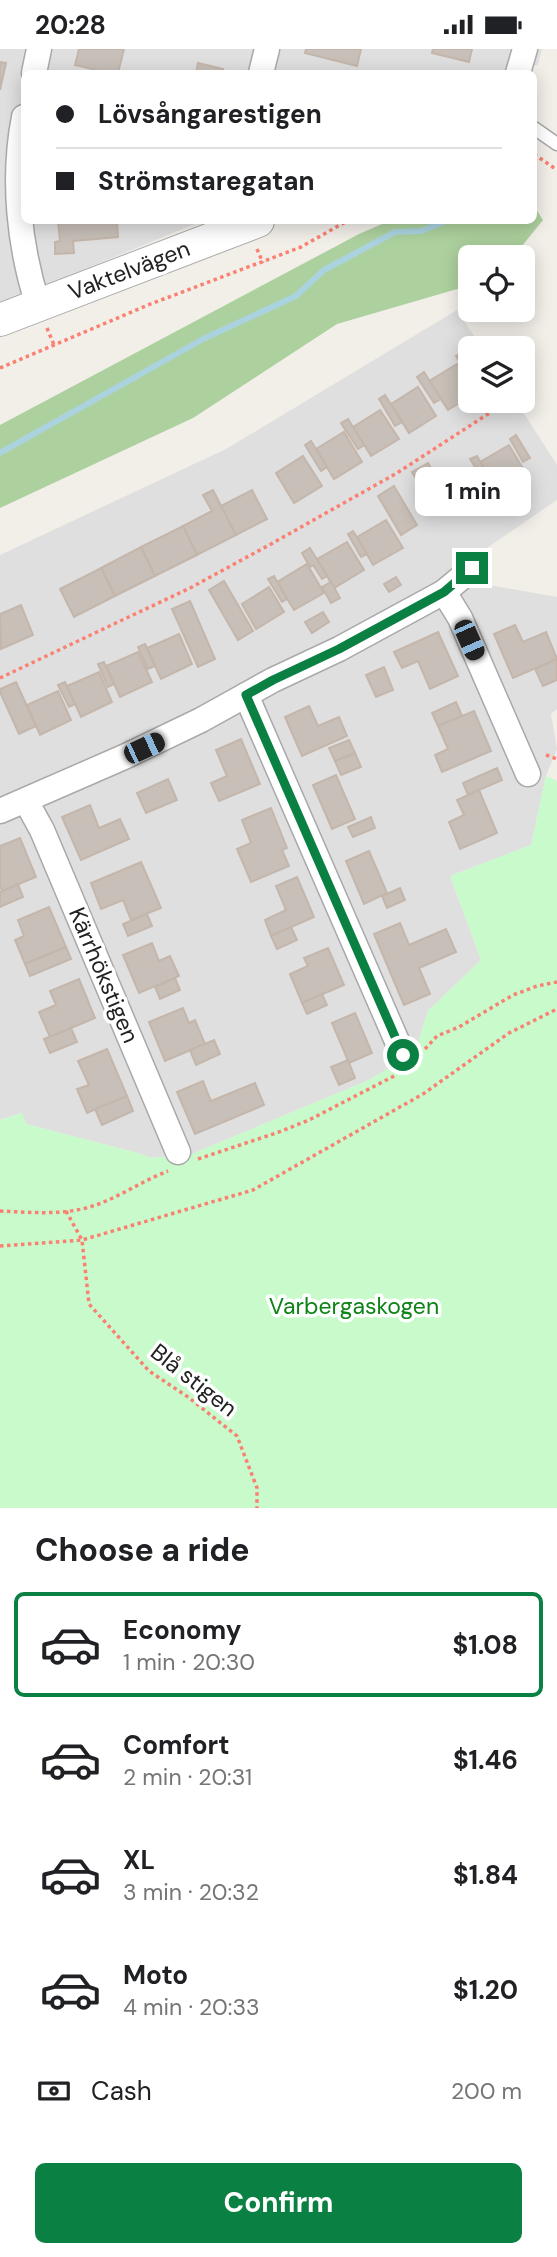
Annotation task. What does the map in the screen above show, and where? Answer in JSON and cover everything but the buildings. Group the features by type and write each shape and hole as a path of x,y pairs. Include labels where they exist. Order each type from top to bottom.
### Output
{"street":[{"path":"35,70 40,49"},
{"path":"262,70 267,49"},
{"path":"519,70 526,49"},
{"path":"21,139 20,222 29,275 38,305"},
{"name":"Vaktelvägen","path":"0,320 250,224"},
{"path":"0,811 190,726 444,592 472,568"},
{"path":"444,592 460,618 528,773"},
{"path":"246,695 407,1061"},
{"name":"Kärrhökstigen","path":"26,801 42,829 179,1162"}],"lane":[{"path":"537,130 557,143"}],"path":[{"path":"537,156 557,170"},
{"path":"0,368 148,306 301,247 342,224"},
{"path":"0,678 192,587 397,473 490,413"},
{"path":"0,1211 66,1211 103,1202 179,1162 279,1132 309,1120 407,1061 437,1036 459,1027 513,995 557,982"},
{"path":"0,1245 82,1240 253,1190 423,1094 509,1034 557,1009"},
{"name":"Blå stigen","path":"66,1211 82,1240 89,1304 149,1371 188,1397 237,1436 257,1488 257,1508"}],"shaded area":[{"path":"0,49 542,49 538,65 510,70 21,70 21,224 195,224 0,304"},
{"path":"457,310 458,322 465,322 474,336 458,336 458,413 524,413 557,465 557,500 475,556 484,584 557,597 557,709 551,714 557,749 546,776 531,845 450,876 481,960 428,1011 415,1052 369,1080 192,1154 151,1158 26,1124 21,1113 0,1120 0,555 226,449"}],"green space":[{"path":"537,211 543,220 523,245 458,245 458,289 337,324 193,418 0,508 0,425 382,224 537,224"},
{"name":"Varbergaskogen","path":"546,776 557,781 557,1508 0,1508 0,1120 22,1113 26,1124 151,1158 192,1154 369,1080 415,1052 428,1011 481,960 450,876 531,845"}],"waterway":[{"path":"0,453 203,339 296,296 324,270 395,232 421,231 438,224"}],"route":[{"path":"403,1055 246,695 339,649 444,592 472,568"}]}
